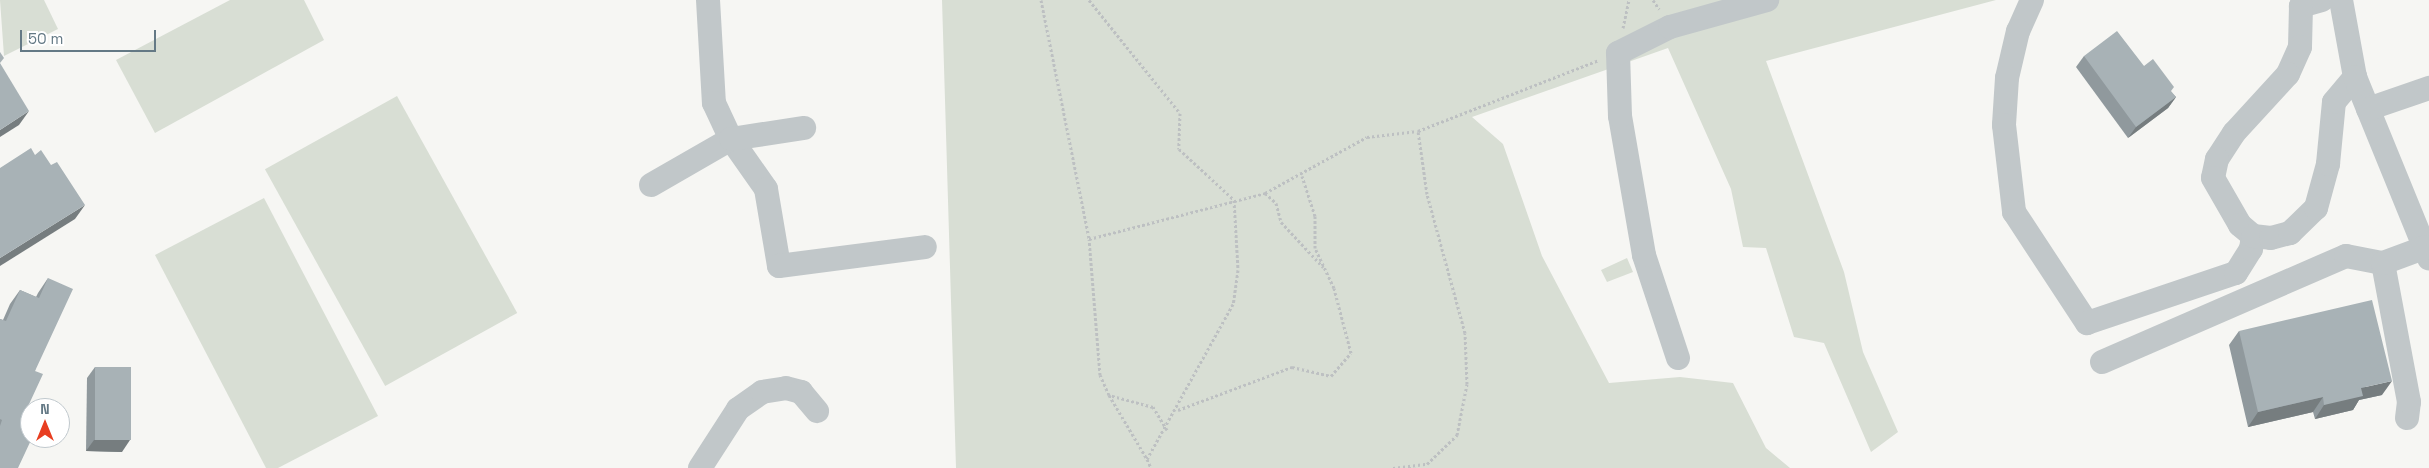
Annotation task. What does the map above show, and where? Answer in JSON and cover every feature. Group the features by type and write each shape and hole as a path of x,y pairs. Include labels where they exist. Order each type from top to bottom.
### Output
{"street":[{"path":"708,0 714,103 731,139 766,189 779,266 925,247"},
{"path":"1678,358 1644,255 1620,116 1618,52 1670,27 1767,0"},
{"path":"2032,0 2018,31 2008,78 2004,126 2014,212 2087,323 2236,273 2251,249 2253,236"},
{"path":"2322,0 2302,6 2300,47 2288,74 2234,133 2217,159 2213,178 2240,225 2253,236 2271,238 2290,233 2316,208 2328,164 2334,102 2355,77"},
{"path":"2102,362 2346,256 2383,263 2428,252 2355,77 2341,0"},
{"path":"2368,109 2429,88"},
{"path":"651,185 731,139 804,128"},
{"path":"2383,263 2409,402 2407,418"},
{"path":"700,468 738,409 762,392 786,388 801,392 817,411"}],"path":[{"path":"1041,0 1089,239 1100,375 1109,395 1151,468"},
{"path":"1089,0 1180,113 1179,149 1234,200 1238,270 1233,304 1167,430 1147,459"},
{"path":"1089,239 1265,193 1302,176 1367,137 1418,131 1618,52"},
{"path":"1418,131 1427,194 1465,333 1467,384 1457,435 1424,468"},
{"path":"1177,410 1292,367 1331,376 1351,353 1325,269 1315,248 1315,216 1302,176"},
{"path":"1265,193 1276,203 1281,222 1325,269"},
{"path":"1109,395 1153,407 1167,430"},
{"path":"1393,468 1427,464"}],"shaded area":[{"path":"0,0 44,0 58,29 4,56"},
{"path":"230,0 304,0 324,40 155,133 116,60"},
{"path":"942,0 1996,0 1766,61 1844,272 1863,352 1898,432 1871,452 1824,343 1794,337 1766,248 1743,247 1731,189 1668,48 1472,117 1503,144 1542,256 1609,383 1680,377 1733,383 1766,448 1790,468 956,468"},
{"path":"397,96 517,313 385,386 265,169"},
{"path":"264,198 378,416 278,468 266,468 155,255"},
{"path":"1627,258 1633,272 1607,282 1601,270"}],"building":[{"path":"2117,31 2144,66 2153,59 2174,87 2171,91 2176,97 2136,127 2084,56"},
{"path":"0,52 4,58 0,63"},
{"path":"0,63 29,111 0,130"},
{"path":"31,148 35,155 41,150 51,165 57,162 85,205 0,258 0,168"},
{"path":"48,278 73,289 35,371 43,374 32,398 20,398 20,448 27,448 18,468 0,468 0,426 2,420 0,419 0,319 6,321 20,290 39,298"},
{"path":"2372,300 2392,381 2361,388 2363,396 2324,405 2323,397 2258,412 2239,331"},
{"path":"95,367 131,367 131,440 95,440"}]}
